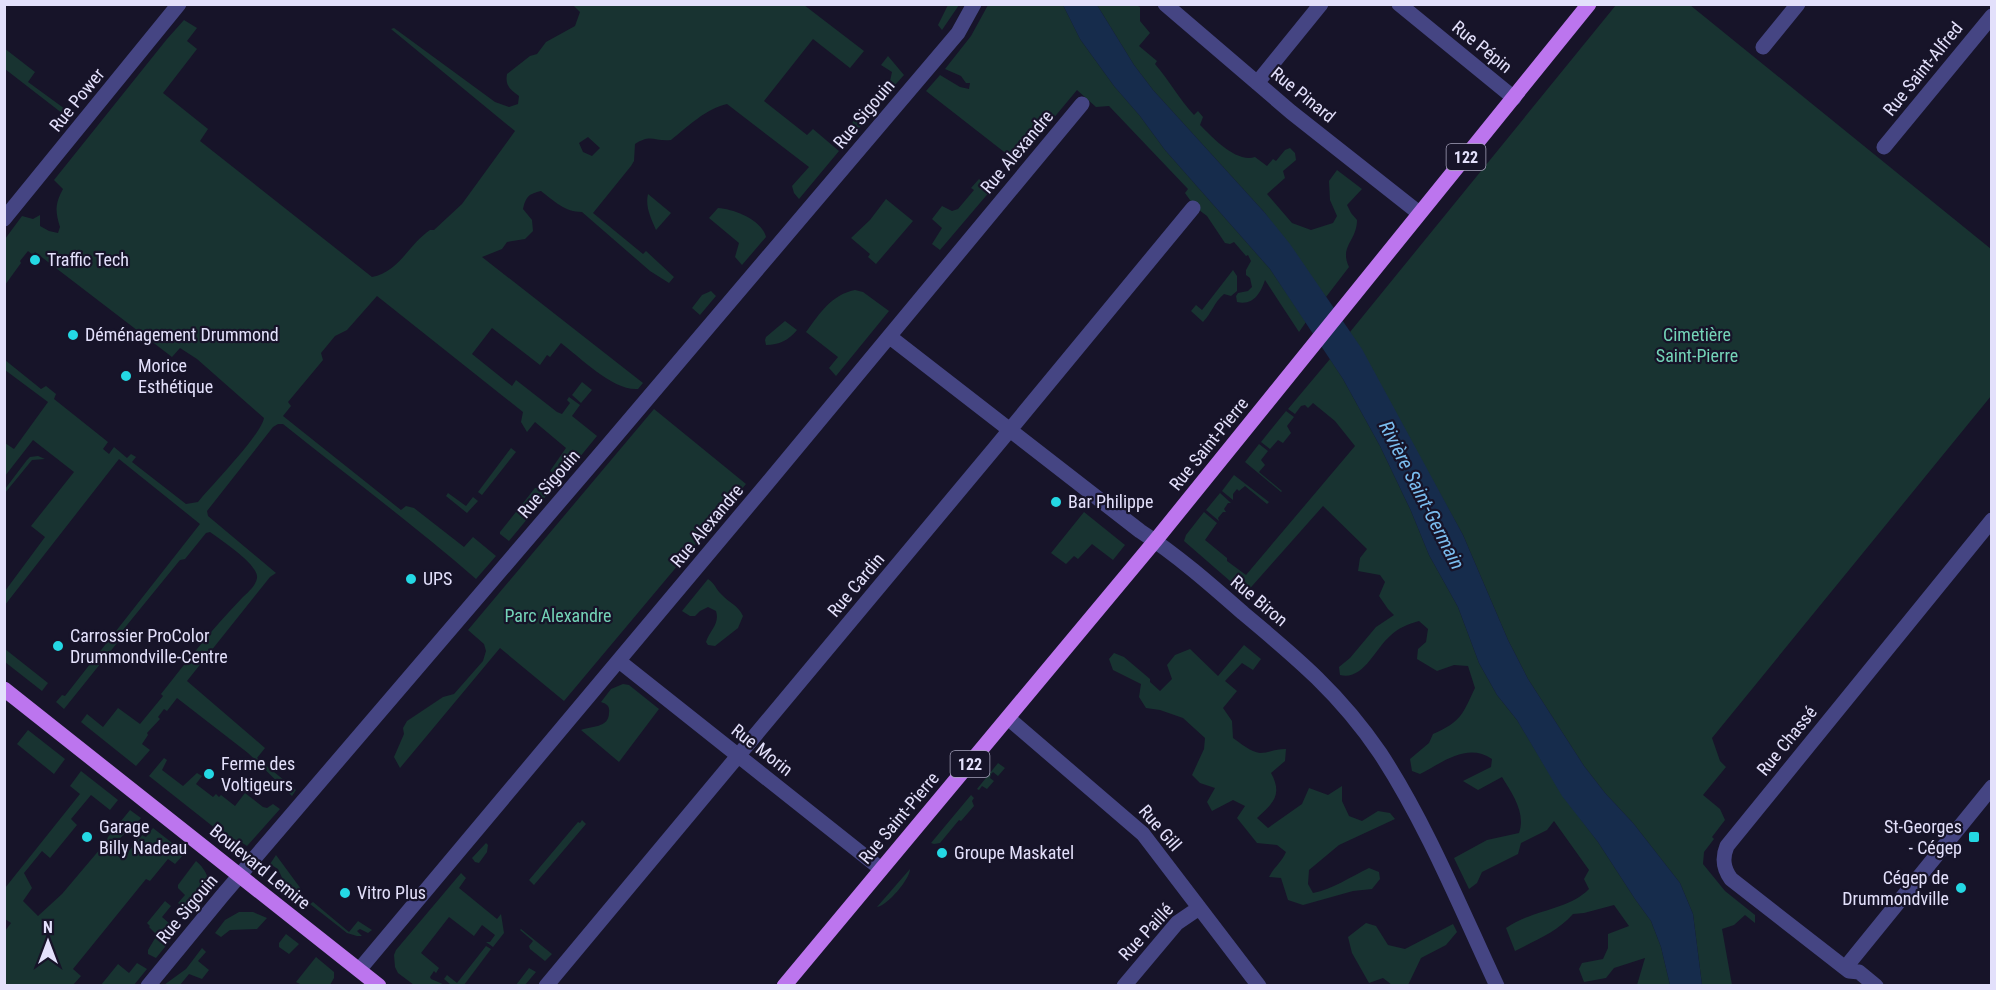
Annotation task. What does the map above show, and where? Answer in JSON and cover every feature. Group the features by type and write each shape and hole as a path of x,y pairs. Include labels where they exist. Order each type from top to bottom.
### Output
{"main road":[{"name":"Rue Saint-Pierre","path":"784,986 1155,541 1589,4"},
{"name":"Boulevard Lemire","path":"4,689 379,986"}],"street":[{"name":"Rue Power","path":"4,219 179,4"},
{"name":"Rue Sigouin","path":"148,986 239,876 958,33 974,4"},
{"name":"Rue Pinard","path":"1165,4 1257,83 1419,213"},
{"path":"1257,83 1321,4"},
{"name":"Rue Pépin","path":"1399,4 1514,98"},
{"path":"1763,47 1798,4"},
{"name":"Rue Saint-Alfred","path":"1884,147 1992,16"},
{"name":"Rue Alexandre","path":"359,970 890,337 1082,104"},
{"name":"Rue Cardin","path":"546,986 1193,208"},
{"name":"Rue Biron","path":"890,337 1140,531 1173,553 1332,691 1380,753 1410,804 1497,986"},
{"name":"Rue Chassé","path":"1845,968 1731,879 1724,866 1724,852 1992,520"},
{"name":"Rue Morin","path":"619,661 881,869"},
{"name":"Rue Gill","path":"1008,718 1136,827 1259,986"},
{"path":"1876,986 1859,972 1845,968 1992,787"},
{"name":"Rue Paillé","path":"1124,986 1177,923 1199,908"}],"green space":[{"path":"573,5 804,5 864,51 850,68 813,39 764,101 807,135 813,129 839,151 799,199 792,186 809,167 727,104 705,114 671,140 649,138 635,144 634,161 631,166 593,213 643,254 646,251 674,277 669,283 650,271 582,212 565,208 541,191 529,196 523,209 532,220 533,231 525,239 507,242 502,249 482,257 643,383 638,389 618,385 561,343 550,357 547,355 540,365 492,328 472,354 512,386 516,380 557,412 562,414 570,403 567,400 569,397 580,405 572,416 597,436 561,480 550,471 566,448 535,422 527,432 521,422 523,412 377,296 347,330 335,336 321,353 323,360 288,402 291,406 283,416 401,510 406,506 414,508 464,547 473,537 496,556 476,579 283,424 278,424 273,427 207,511 208,516 276,573 270,577 187,681 265,748 257,758 296,790 292,796 248,753 177,698 167,711 164,709 158,717 160,719 147,733 142,744 150,750 136,766 81,722 87,714 103,727 118,708 140,724 200,645 252,588 257,576 251,565 237,552 210,532 206,533 185,559 180,560 114,641 117,643 64,709 56,702 62,695 65,696 200,524 119,459 5,605 5,591 45,537 31,526 74,472 33,440 5,476 5,443 14,449 48,402 5,370 5,360 41,389 46,386 56,394 54,399 108,442 103,449 109,454 114,447 127,458 131,454 136,457 132,462 186,504 198,502 245,448 264,418 197,359 180,348 172,357 35,252 33,255 28,251 5,285 5,239 22,216 33,219 40,215 40,226 58,233 60,227 57,216 58,199 63,189 54,180 184,20 197,28 187,41 197,49 163,93 208,129 200,141 372,277 381,274 397,264 423,236 430,230 434,230 462,204 515,131 391,29 394,28 495,102 509,107 518,104 519,96 509,87 507,74 530,56 537,54 546,42 575,26 580,12","holes":["588,137 600,148 592,156 583,152 579,143"]},
{"path":"948,5 959,5 942,30 938,25"},
{"path":"988,5 1063,5 1080,39 1114,86 1165,150 1270,269 1306,322 1299,332 1265,280 1256,297 1248,302 1237,302 1238,293 1248,291 1252,287 1250,278 1246,275 1251,261 1248,255 1246,256 1234,242 1225,243 1207,216 1195,207 1185,193 1188,189 1109,106 1096,107 1077,90 1017,162 926,91 940,75 960,87 969,89 970,83 966,83 961,76 945,69 971,36"},
{"path":"1097,5 1136,5 1140,7 1140,21 1150,33 1139,46 1157,61 1155,64 1194,115 1198,111 1203,117 1200,125 1225,148 1240,156 1255,157 1267,166 1273,159 1276,161 1285,150 1290,148 1295,153 1296,160 1283,171 1285,178 1267,194 1292,223 1311,230 1333,223 1337,216 1330,200 1329,181 1337,170 1362,189 1347,205 1357,220 1347,248 1346,260 1349,267 1326,297 1265,213 1153,90 1134,65"},
{"name":"Cimetière Saint-Pierre","path":"1616,5 1690,5 1991,249 1991,396 1712,738 1720,761 1726,767 1703,795 1720,809 1725,820 1704,852 1703,864 1725,891 1755,915 1755,923 1745,915 1734,925 1722,929 1732,985 1702,985 1693,914 1680,883 1584,766 1528,679 1508,640 1463,535 1350,332"},
{"path":"4,48 35,72 28,82 65,109 67,117 5,69"},
{"path":"888,56 904,75 895,85 890,81 892,72 881,65"},
{"path":"870,102 879,104 854,134 851,132 851,127 854,119"},
{"path":"979,179 991,190 940,250 932,244 942,228 932,219 942,206 952,211 958,209 974,190 971,188"},
{"path":"648,194 671,213 656,230 648,208"},
{"path":"886,199 913,221 876,264 868,257 870,254 851,238 870,220"},
{"path":"718,208 746,216 759,225 766,237 742,265 735,257 739,243 709,218"},
{"path":"1233,270 1237,276 1237,291 1231,296 1224,294 1203,322 1191,311 1196,305 1202,310"},
{"path":"855,290 863,292 889,311 836,376 829,368 838,357 806,332 833,300"},
{"path":"711,291 716,296 700,315 692,308 702,295"},
{"path":"785,321 797,330 783,341 766,345 766,337"},
{"path":"1330,359 1380,446 1429,555 1458,607 1479,663 1497,695 1517,720 1563,796 1598,842 1651,921 1661,947 1670,985 1637,985 1645,958 1614,968 1606,978 1584,982 1579,969 1582,963 1603,959 1608,948 1608,934 1629,926 1614,905 1573,914 1553,931 1515,951 1506,928 1527,917 1561,906 1581,896 1589,889 1584,879 1589,870 1554,821 1547,830 1521,843 1518,854 1482,872 1477,883 1469,889 1454,858 1487,840 1519,833 1521,818 1517,804 1502,777 1478,790 1463,781 1491,767 1492,759 1483,754 1464,753 1420,774 1412,771 1410,759 1429,743 1433,734 1456,721 1464,711 1475,688 1468,666 1454,665 1437,671 1417,659 1418,649 1426,642 1428,629 1419,621 1393,633 1362,669 1348,676 1340,675 1339,667 1350,658 1376,627 1394,615 1379,596 1385,582 1380,575 1358,571 1360,558 1367,549 1323,506 1245,594 1184,541 1204,512 1217,523 1205,540 1246,575 1355,446 1335,421 1313,403 1308,408 1305,405 1301,406 1295,414 1288,409"},
{"path":"582,382 592,390 581,403 572,395"},
{"name":"Parc Alexandre","path":"654,409 746,484 564,701 500,648 400,768 394,757 407,721 443,697 454,694 483,661 486,651 484,644 468,630"},
{"path":"1286,411 1294,417 1287,426 1291,433 1283,443 1278,440 1270,449 1261,442"},
{"path":"1259,444 1268,451 1261,460 1265,465 1259,472 1281,492 1245,462"},
{"path":"511,448 516,452 482,495 478,492"},
{"path":"38,456 45,459 32,460 5,493 5,489 27,460"},
{"path":"1234,475 1269,502 1267,504 1245,486 1239,491 1237,489 1233,494 1233,500 1222,491"},
{"path":"535,488 547,495 509,541 500,532"},
{"path":"448,493 466,506 473,497 478,501 467,513 446,496"},
{"path":"1220,493 1231,503 1228,503 1224,509 1226,512 1218,518 1219,521 1206,510"},
{"path":"1084,512 1125,545 1113,560 1092,544 1078,559 1074,556 1066,564 1051,553"},
{"path":"708,579 724,597 739,609 743,616 738,628 715,646 708,645 706,642 716,623 716,611 708,607 695,616 690,616 682,611"},
{"path":"1244,645 1261,659 1253,670 1242,663 1225,681 1237,691 1223,708 1232,721 1233,738 1249,749 1260,753 1286,749 1285,761 1271,773 1276,787 1272,803 1257,818 1268,828 1302,804 1309,788 1328,795 1342,786 1342,801 1349,816 1362,821 1378,811 1390,813 1395,819 1339,845 1309,870 1308,884 1313,893 1334,886 1369,868 1379,872 1380,879 1372,889 1353,891 1303,905 1288,900 1281,878 1269,877 1286,852 1277,845 1257,843 1237,818 1245,806 1233,800 1212,811 1207,802 1215,788 1200,783 1192,775 1204,749 1205,738 1183,718 1146,708 1139,697 1141,684 1113,670 1109,659 1114,653 1124,657 1150,679 1150,682 1160,691 1172,679 1167,665 1175,655 1190,649 1218,676"},
{"path":"5,649 48,683 42,691 5,662"},
{"path":"623,684 629,685 659,709 619,762 581,730 599,726 606,721 609,709 601,702 611,689"},
{"path":"28,730 65,759 54,774 17,744"},
{"path":"164,758 167,760 162,770 183,786 197,773 202,776 196,784 213,797 216,794 219,797 221,795 235,806 245,793 263,807 267,808 273,804 280,809 247,846 238,840 230,840 149,776"},
{"path":"998,763 1005,768 998,776 993,772 991,774 990,778 994,781 987,789 982,786 979,790 977,789"},
{"path":"81,771 118,800 110,810 91,795 71,819 77,825 50,858 42,851 24,873 32,888 23,901 38,916 62,894 130,810 141,818 117,842 115,853 120,858 124,857 142,835 146,837 153,828 185,853 175,864 168,859 150,881 146,879 73,969 81,976 73,985 5,985 5,931 11,923 5,919 5,888 80,794 70,786"},
{"path":"971,795 974,798 972,801 974,806 940,843 931,843"},
{"path":"582,820 586,824 534,885 529,880"},
{"path":"486,843 487,852 479,863 475,862 472,858"},
{"path":"276,855 301,889 299,895 284,882 278,869 270,864"},
{"path":"196,861 207,875 208,882 202,901 192,914 178,903 185,895 178,885"},
{"path":"910,869 897,891 877,907"},
{"path":"461,873 466,878 459,888 497,919 501,914 504,933 493,947 486,942 490,942 495,935 482,925 474,936 449,917 421,953 439,968 436,973 434,971 431,979 445,985 414,985 398,973 395,967 396,950"},
{"path":"165,901 171,906 162,917 178,931 156,958 148,954 157,935 147,923"},
{"path":"313,902 349,932 358,921 372,930 368,933 360,929 357,931 362,936 347,933 310,904"},
{"path":"239,912 253,912 267,918 257,929 230,930 221,937 215,933 225,920"},
{"path":"1366,923 1376,926 1388,945 1405,949 1453,924 1457,932 1446,945 1421,958 1408,985 1392,985 1383,978 1369,983 1352,953 1348,937"},
{"path":"521,929 552,954 545,961 530,949 529,946 533,941"},
{"path":"286,934 299,944 289,954 279,947 279,943"},
{"path":"486,946 491,949 464,985 451,985 444,979 447,975 457,983"},
{"path":"202,948 206,952 198,961 209,970 202,979 189,974 180,985 164,985 186,969"},
{"path":"316,957 334,972 330,985 302,985 296,982"},
{"path":"137,963 147,969 134,985 101,985 118,964 129,973"},
{"path":"529,968 536,972 525,985 516,985"}],"water":[{"name":"Rivière Saint-Germain","path":"1063,5 1097,5 1134,65 1153,90 1265,213 1290,244 1362,349 1463,535 1508,640 1528,679 1584,766 1680,883 1693,914 1702,985 1670,985 1661,947 1651,921 1598,842 1562,796 1517,720 1497,695 1479,663 1458,607 1429,555 1380,446 1343,379 1270,269 1165,150 1114,86 1080,39"}],"place":[{"name":"Traffic Tech","path":"35,260"},
{"name":"Déménagement Drummond","path":"73,335"},
{"name":"Morice Esthétique","path":"126,376"},
{"name":"Bar Philippe","path":"1056,502"},
{"name":"UPS","path":"411,579"},
{"name":"Carrossier ProColor Drummondville-Centre","path":"58,646"},
{"name":"Ferme des Voltigeurs","path":"209,774"},
{"name":"Garage Billy Nadeau","path":"87,837"},
{"name":"St-Georges - Cégep","path":"1974,837"},
{"name":"Groupe Maskatel","path":"942,853"},
{"name":"Cégep de Drummondville","path":"1961,888"},
{"name":"Vitro Plus","path":"345,893"}]}
